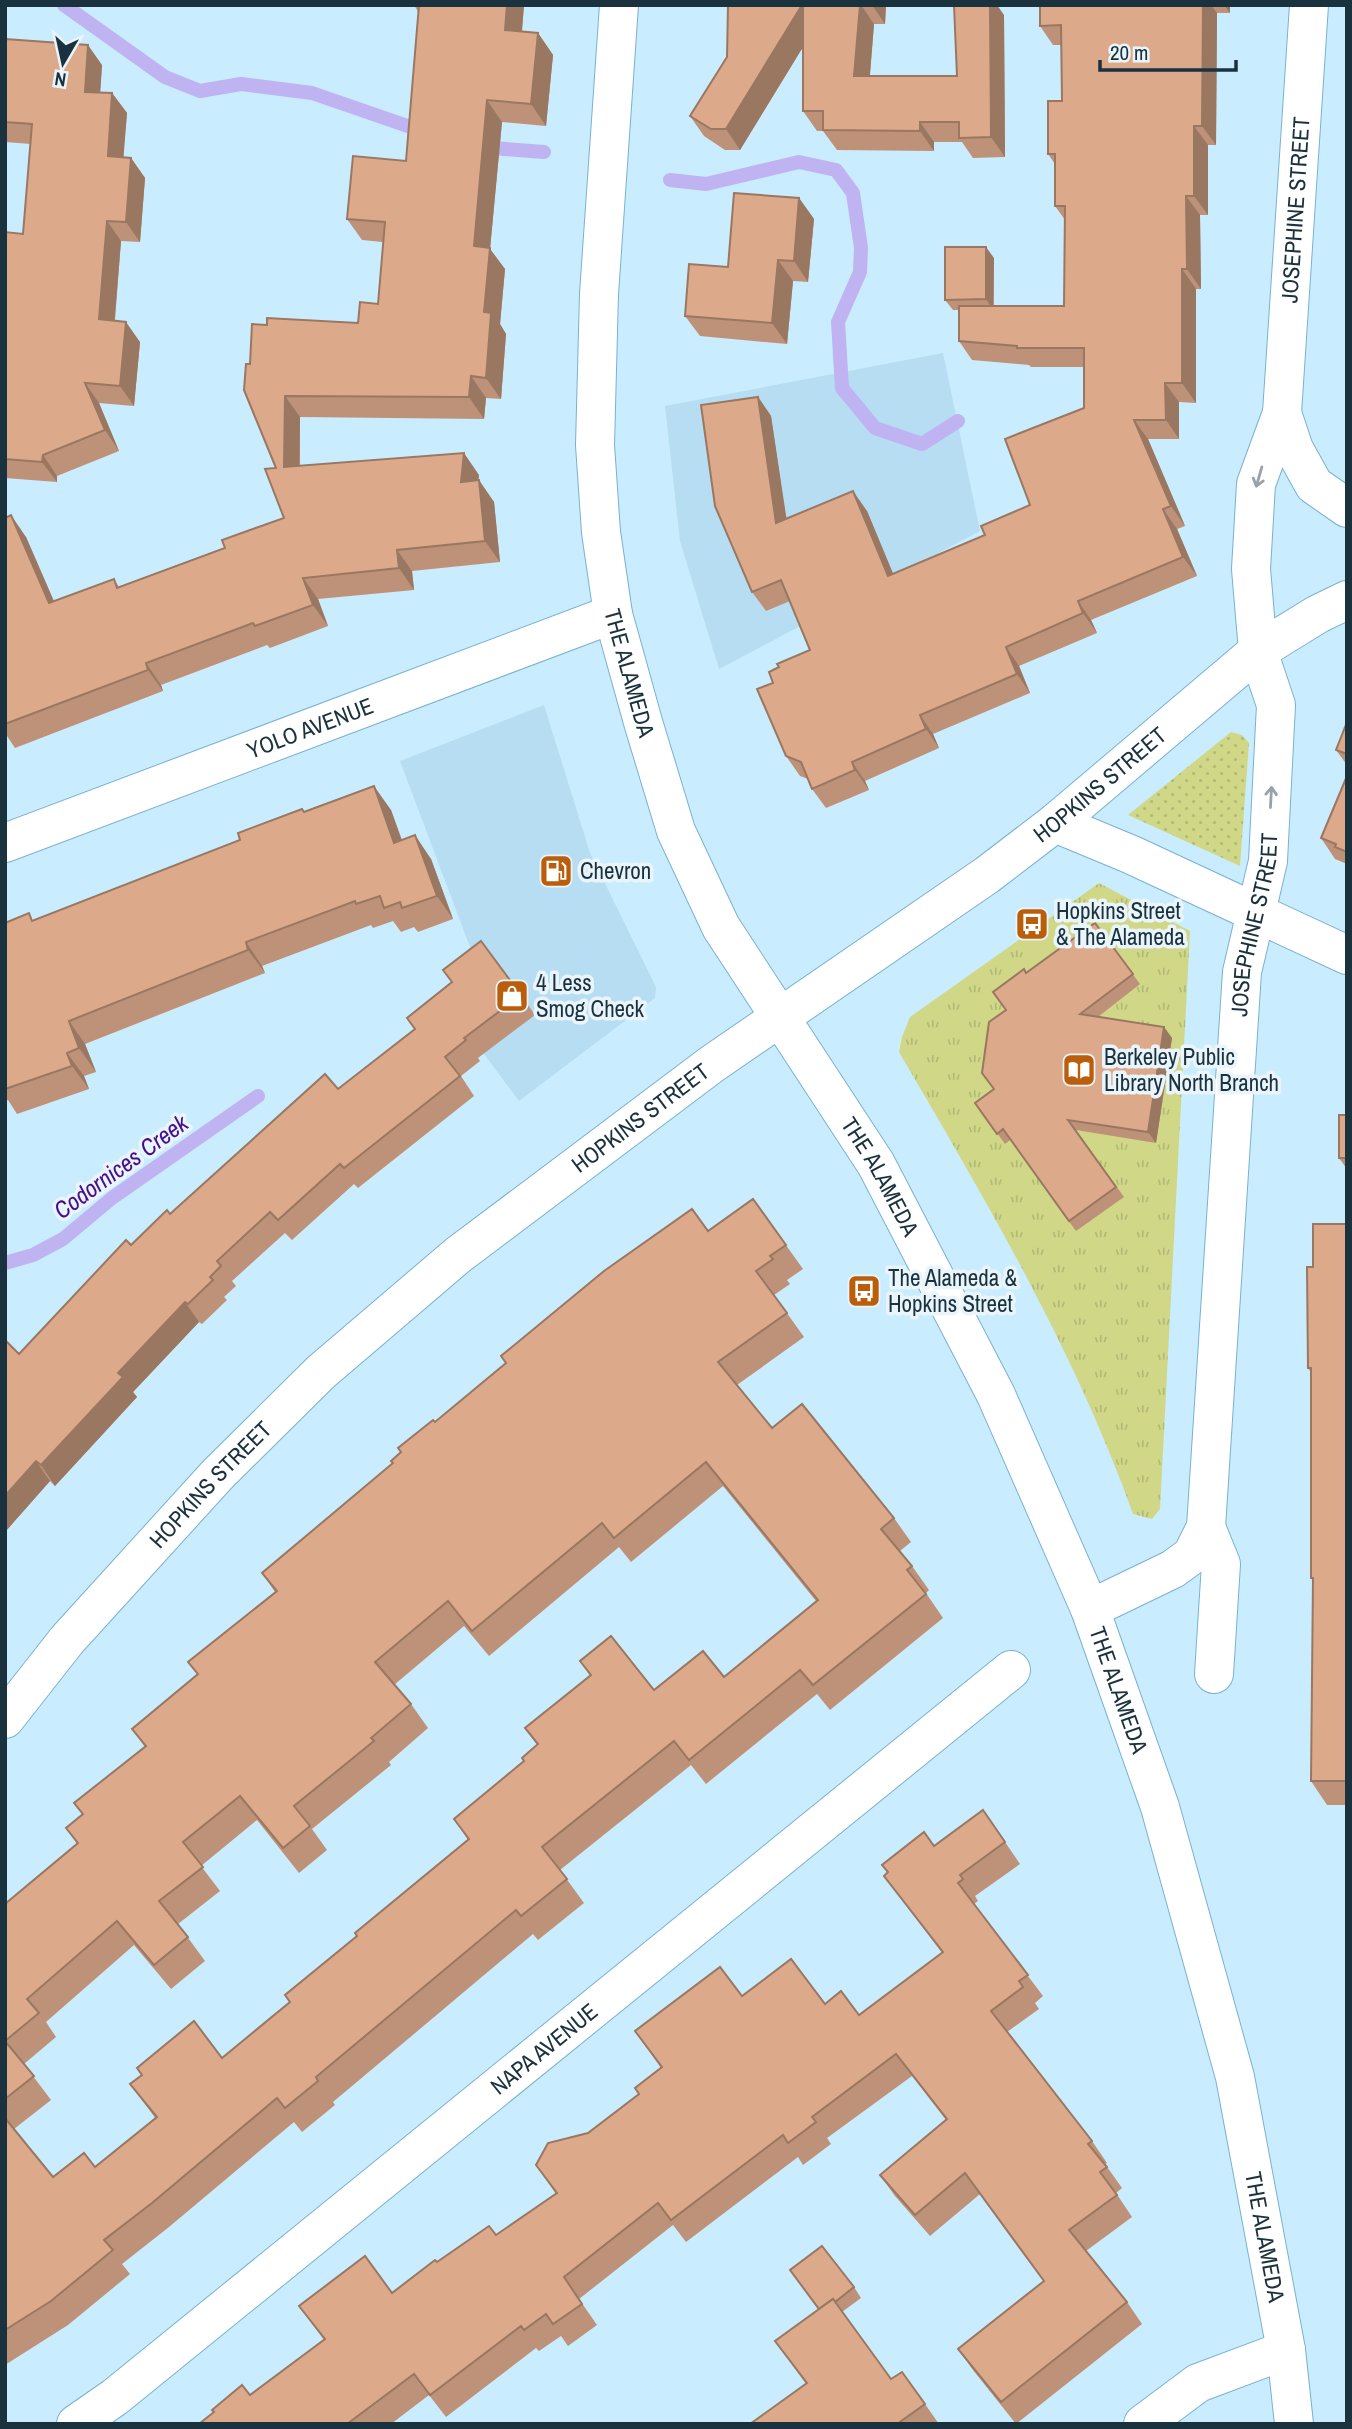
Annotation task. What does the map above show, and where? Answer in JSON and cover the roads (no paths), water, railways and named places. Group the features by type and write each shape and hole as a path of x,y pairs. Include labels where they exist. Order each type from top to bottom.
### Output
{"street":[{"name":"THE ALAMEDA","path":"619,5 599,294 595,445 601,533 614,614 676,831 721,927 871,1156 910,1227 996,1395 1090,1609 1160,1807 1235,2077 1286,2350 1294,2424"},
{"name":"JOSEPHINE STREET","path":"1090,1609 1173,1569 1192,1555 1206,1527 1242,972 1268,861 1276,705 1258,651 1251,569 1256,484 1282,413 1309,5"},
{"name":"JOSEPHINE STREET","path":"1282,413 1294,449 1314,485 1347,508"},
{"name":"HOPKINS STREET","path":"5,1718 67,1640 217,1475 321,1373 458,1255 712,1063 988,875 1055,823 1258,651 1318,614 1347,600"},
{"name":"YOLO AVENUE","path":"5,842 614,614"},
{"path":"1055,823 1132,855 1347,956"},
{"name":"JOSEPHINE STREET","path":"1206,1527 1221,1564 1214,1674"},
{"name":"NAPA AVENUE","path":"76,2424 137,2380 1011,1670"},
{"path":"1143,2424 1198,2383 1286,2350"}],"waterway":[{"name":"Codornices Creek","path":"64,5 165,77 200,91 241,84 312,93 425,132"},
{"name":"Codornices Creek","path":"482,149 544,152"},
{"name":"Codornices Creek","path":"670,180 706,184 799,162 836,170 853,193 861,248 860,272 838,322 842,388 875,428 922,444 958,421"},
{"name":"Codornices Creek","path":"5,1263 33,1255 63,1239 112,1198 258,1096"}],"place":[{"name":"Chevron","path":"556,871"},
{"name":"Hopkins Street & The Alameda","path":"1032,924"},
{"name":"4 Less Smog Check","path":"512,996"},
{"name":"Berkeley Public Library North Branch","path":"1079,1070"},
{"name":"The Alameda & Hopkins Street","path":"864,1291"}]}
